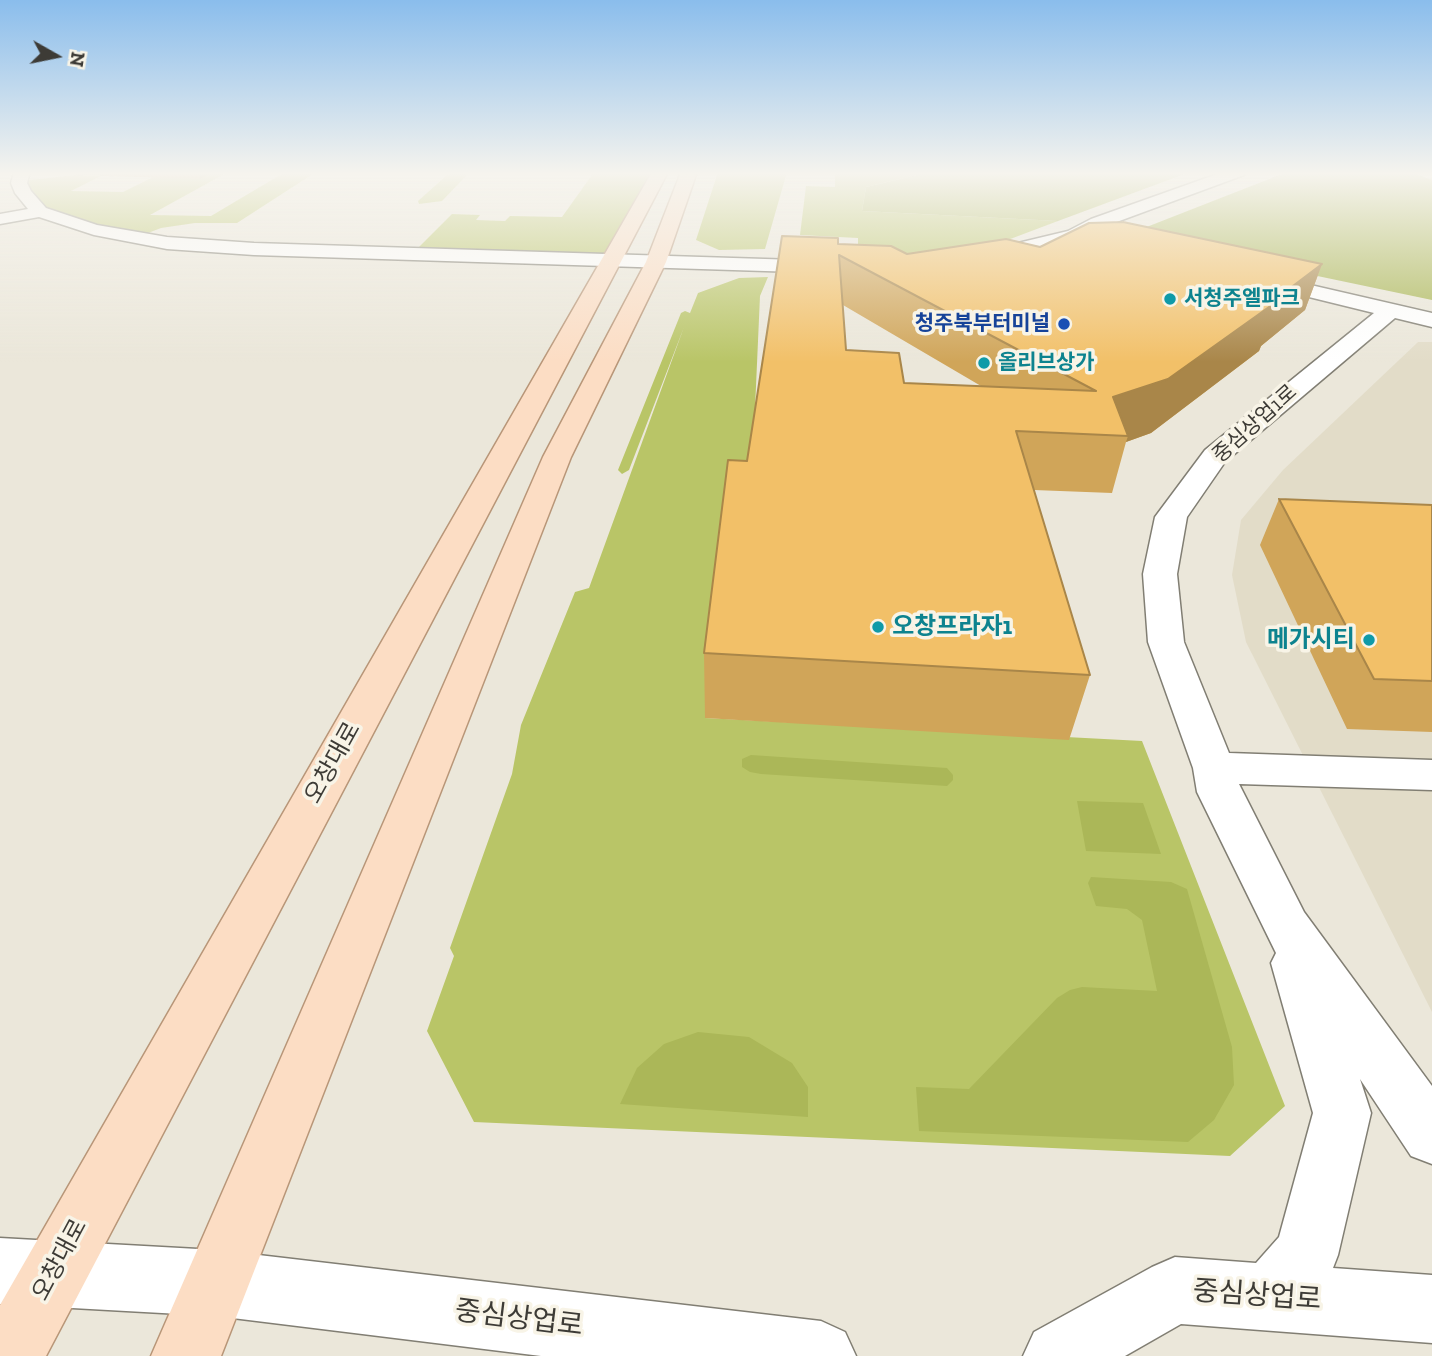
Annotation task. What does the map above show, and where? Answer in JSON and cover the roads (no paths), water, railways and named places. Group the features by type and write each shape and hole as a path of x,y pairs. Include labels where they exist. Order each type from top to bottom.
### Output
{"main road":[{"name":"오창대로","path":"9,1356 26,1272 480,497 626,235"},
{"path":"186,1356 557,457 656,262 666,235"}],"street":[{"path":"129,235 200,246 848,267"},
{"path":"968,259 1006,253 1073,235"},
{"path":"1075,235 1100,241"},
{"path":"1245,276 1432,320"},
{"name":"중심상업1로","path":"1286,927 1219,792 1214,768 1166,642 1160,574 1171,517 1215,456 1391,310"},
{"path":"1214,768 1432,775"},
{"path":"1286,927 1432,1135"},
{"path":"1270,1297 1306,1255 1342,1113 1286,927"},
{"name":"중심상업로","path":"26,1272 216,1283 821,1356"},
{"name":"중심상업로","path":"1058,1356 1175,1290 1432,1309"}],"place":[{"name":"서청주엘파크","path":"1170,299"},
{"name":"청주북부터미널","path":"1064,324"},
{"name":"올리브상가","path":"984,363"},
{"name":"오창프라자1","path":"878,627"},
{"name":"메가시티","path":"1369,640"}]}
